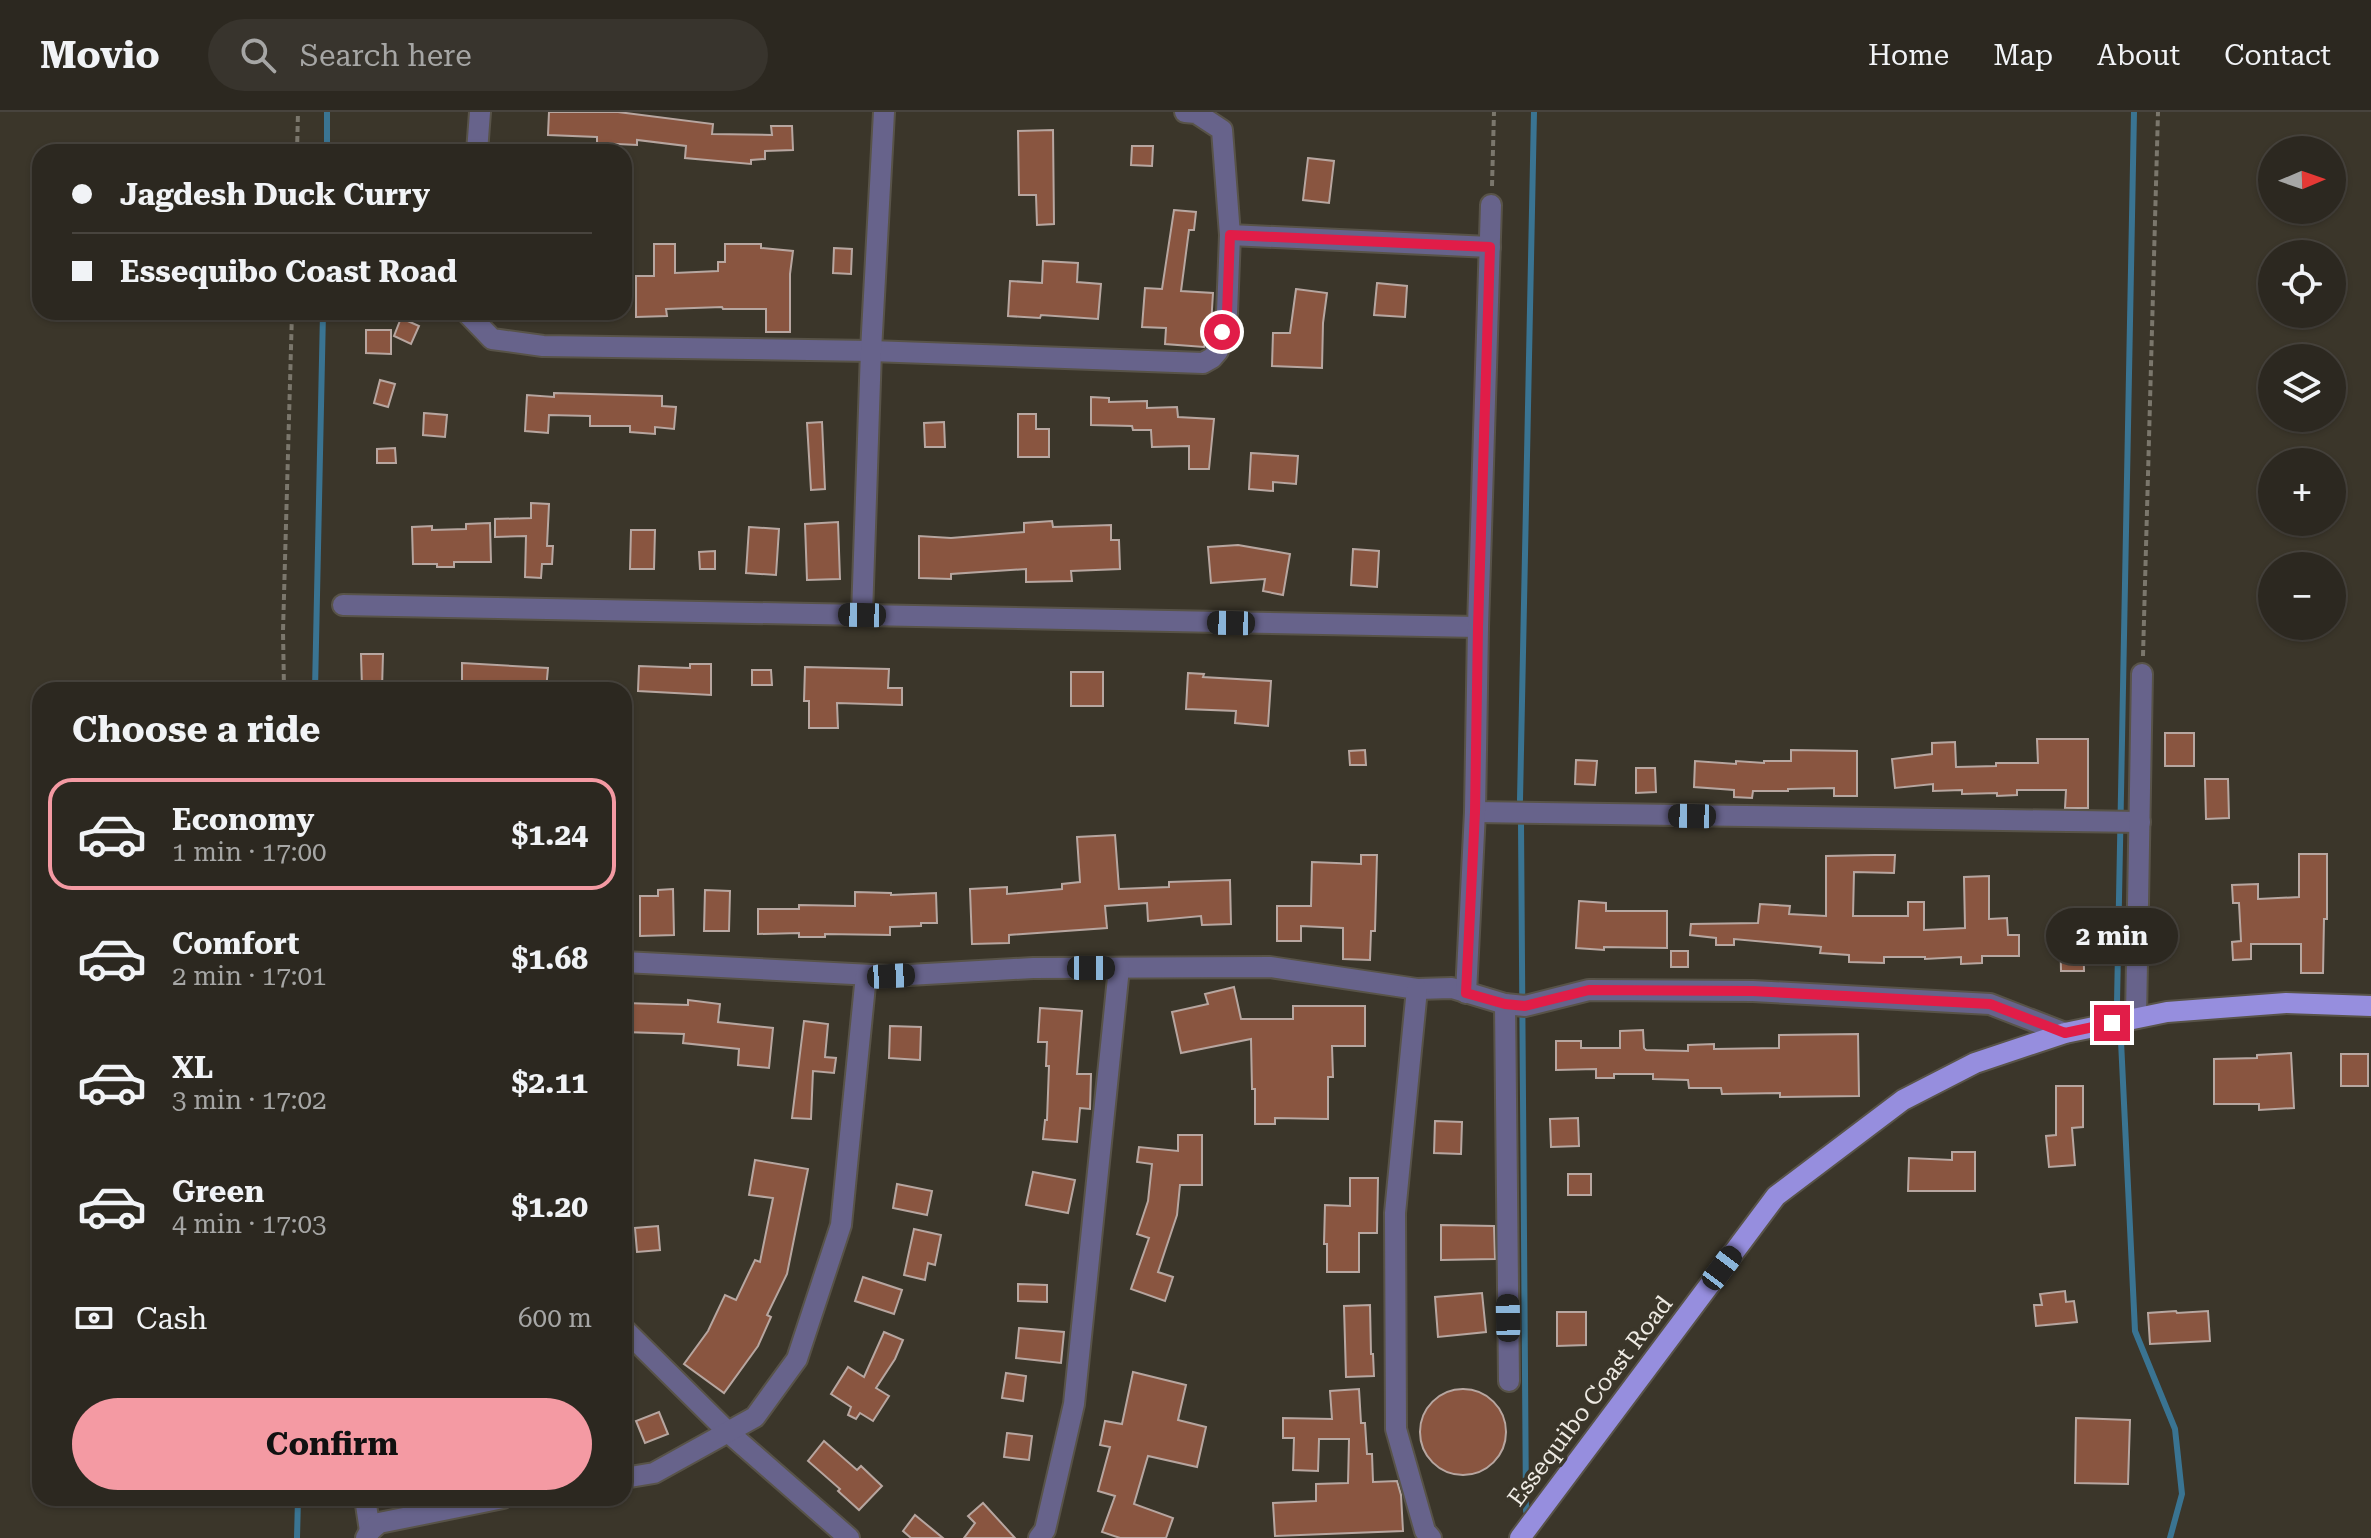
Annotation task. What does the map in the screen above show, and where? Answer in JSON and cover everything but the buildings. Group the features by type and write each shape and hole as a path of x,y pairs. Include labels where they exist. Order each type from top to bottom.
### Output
{"main road":[{"name":"Essequibo Coast Road","path":"1520,1538 1776,1196 1903,1100 1975,1063 2065,1033 2136,1018 2167,1012 2286,1003 2371,1006"}],"street":[{"path":"478,144 480,112"},
{"path":"862,615 871,351 884,112"},
{"path":"474,320 492,339 543,346 871,351 1203,363 1218,351 1227,313 1230,235 1222,130 1196,113 1185,112"},
{"path":"1466,993 1475,812 1491,205"},
{"path":"1230,235 1490,247"},
{"path":"343,605 1478,627"},
{"path":"2136,1018 2142,674"},
{"path":"1475,812 2138,822"},
{"path":"632,962 891,976 1033,968 1270,967 1417,989 1452,988 1505,1004 1525,1006 1589,990 1784,992 1990,1004 2065,1033"},
{"path":"1039,1538 1045,1530 1074,1404 1119,968"},
{"path":"632,1477 654,1473 755,1417 797,1359 841,1225 866,975"},
{"path":"1417,989 1395,1213 1396,1429 1425,1531 1431,1538"},
{"path":"1505,1004 1509,1381"},
{"path":"632,1337 728,1432 849,1538"},
{"path":"366,1506 368,1535"},
{"path":"368,1535 379,1523 463,1506"}],"path":[{"path":"297,144 298,112"},
{"path":"1491,205 1494,112"},
{"path":"2142,674 2158,112"},
{"path":"284,682 292,320"}],"waterway":[{"path":"327,112 327,144"},
{"path":"1520,800 1534,112"},
{"path":"2117,1003 2134,112"},
{"path":"315,682 323,320"},
{"path":"1521,823 1526,1511"},
{"path":"2121,1041 2135,1331 2175,1429 2182,1494 2170,1538"},
{"path":"297,1538 298,1506"}],"route":[{"path":"1222,332 1227,313 1230,235 1490,247 1475,812 1466,993 1525,1006 1589,990 1753,991 1990,1004 2065,1033 2112,1023"}]}
